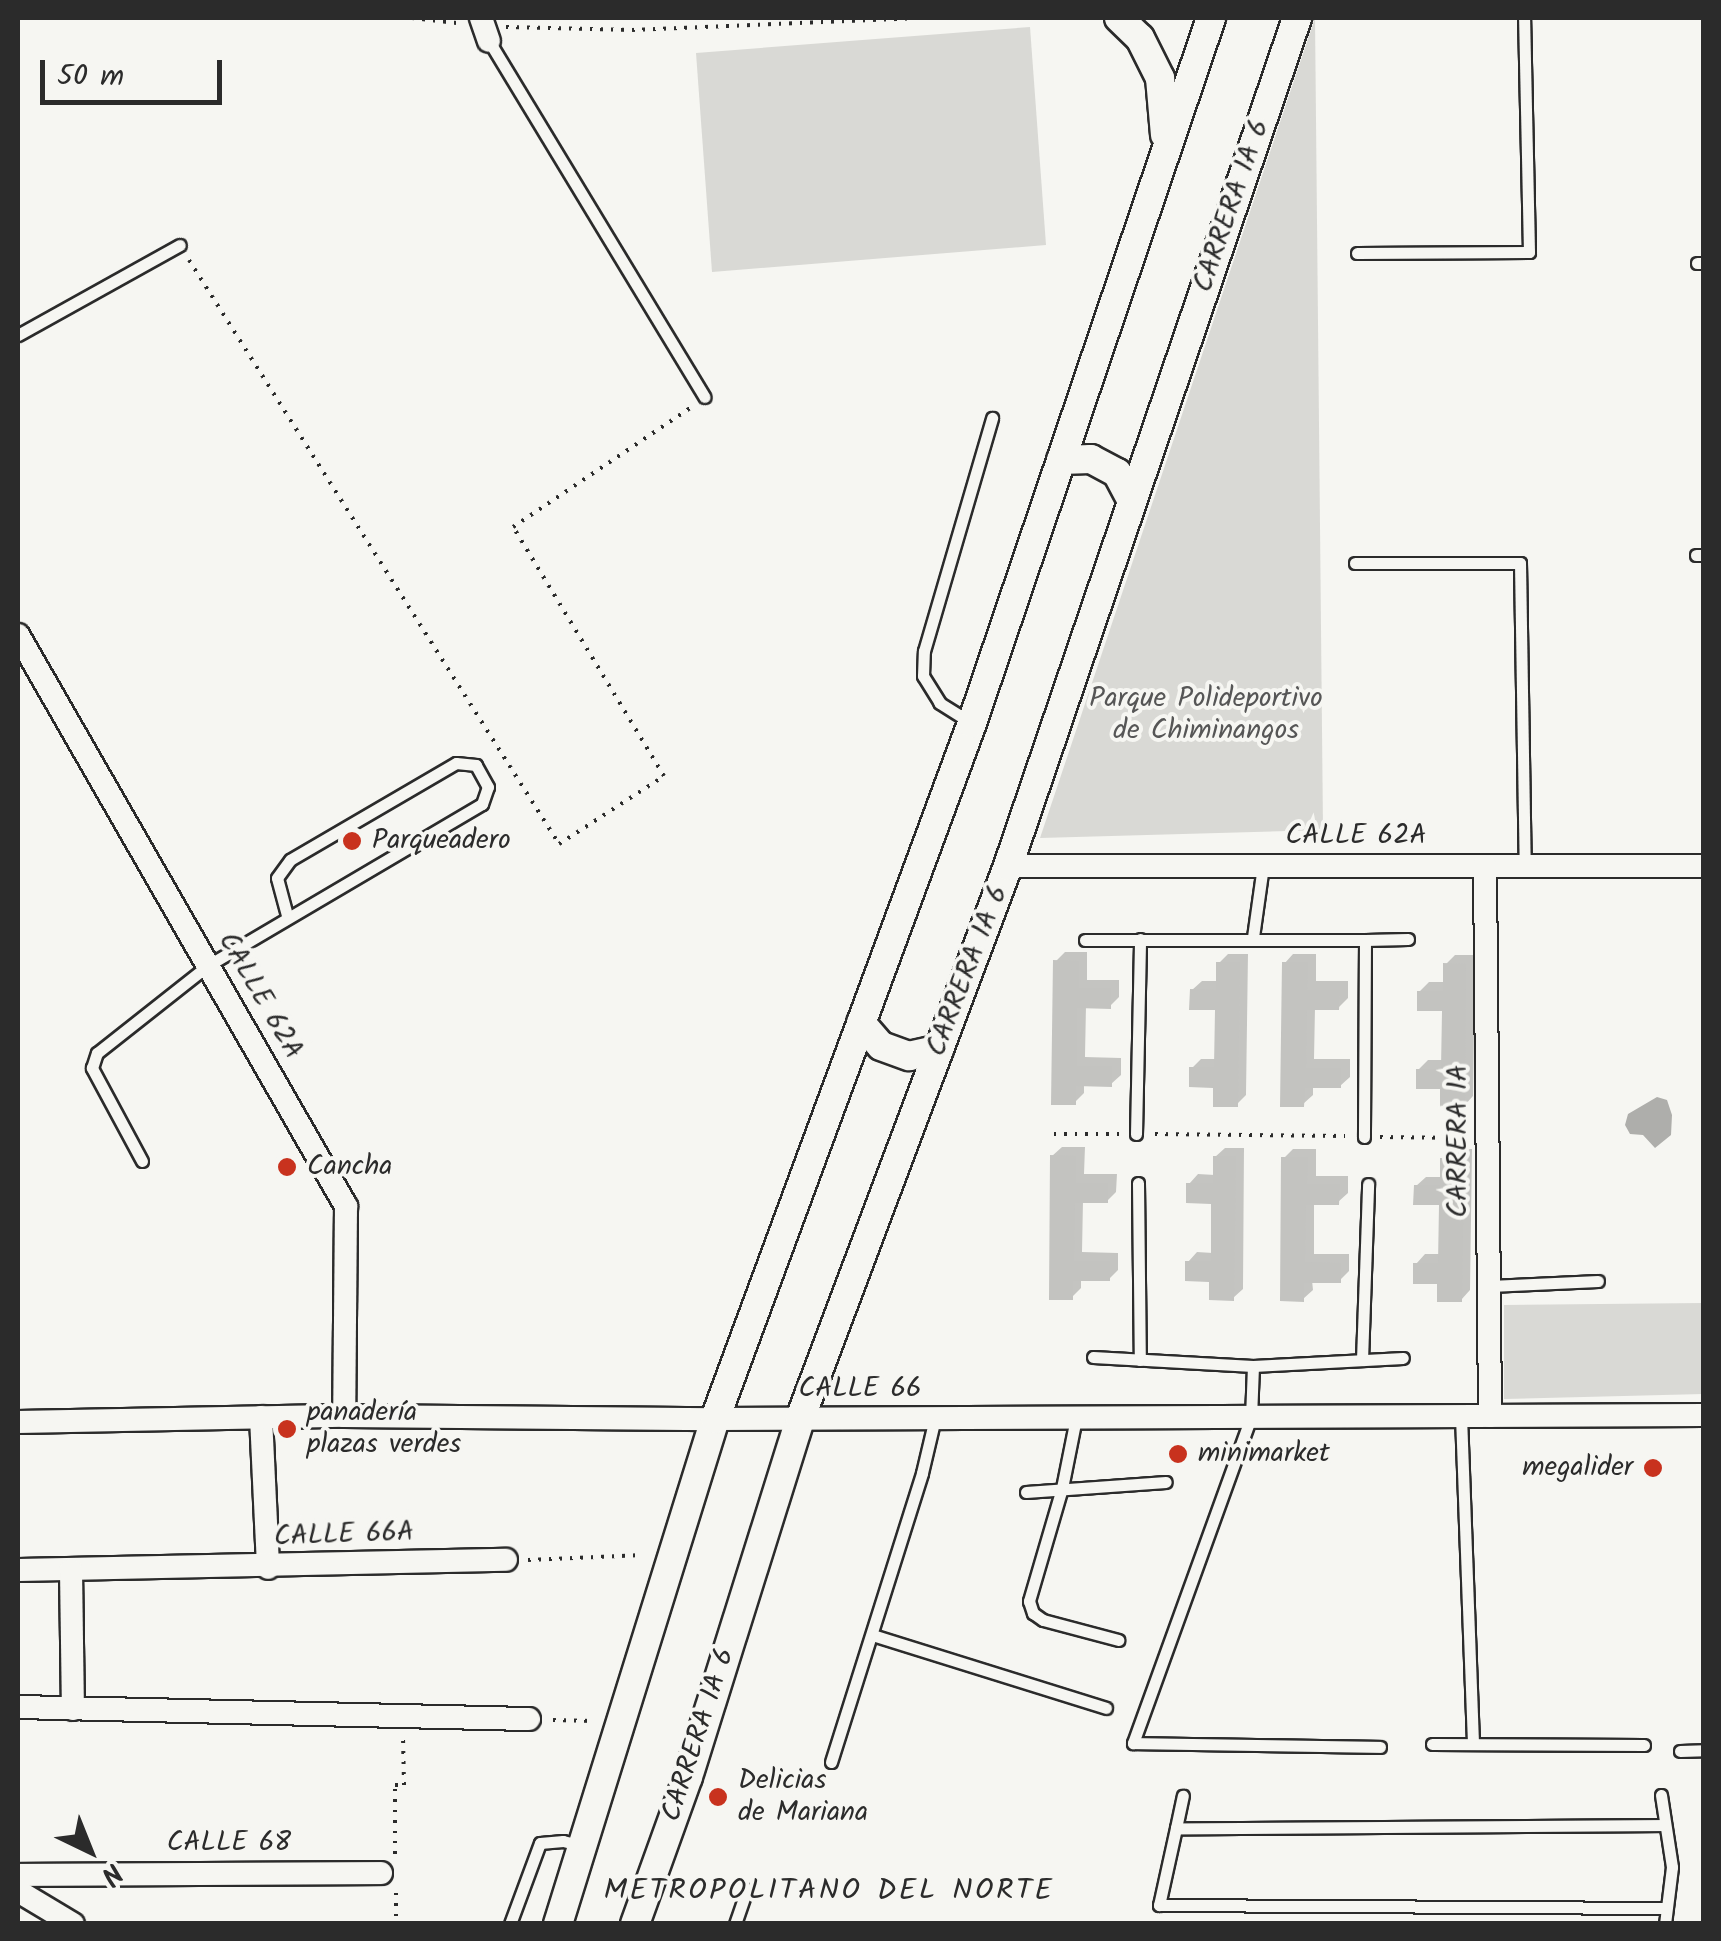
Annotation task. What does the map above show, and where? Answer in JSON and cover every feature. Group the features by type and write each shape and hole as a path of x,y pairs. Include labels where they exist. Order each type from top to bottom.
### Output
{"street":[{"path":"1119,18 1140,38 1160,78 1166,122 1160,166"},
{"path":"558,1924 716,1419 972,723 1211,18"},
{"name":"CARRERA 1A 6","path":"636,1924 688,1778 800,1419 1008,866 1297,18"},
{"path":"1061,460 1090,458 1117,473 1131,499"},
{"name":"CALLE 62A","path":"18,635 346,1206 344,1416"},
{"name":"CALLE 62A","path":"1008,866 1704,866"},
{"name":"CARRERA 1A","path":"1485,866 1490,1416"},
{"path":"862,1023 881,1046 895,1051 910,1056 939,1049"},
{"name":"CALLE 66","path":"18,1422 344,1416 800,1419 1704,1415"},
{"path":"261,1417 268,1568"},
{"name":"CALLE 66A","path":"18,1570 268,1568 506,1560"},
{"path":"71,1570 72,1708"},
{"path":"18,1708 528,1719"},
{"name":"CALLE 68","path":"18,1874 380,1872"},
{"path":"48,1910 56,1874"},
{"path":"18,1890 74,1924"}],"lane":[{"path":"1356,254 1529,252 1524,18"},
{"path":"485,28 705,398"},
{"path":"18,335 180,245"},
{"path":"972,723 940,703 923,676 924,652 992,418"},
{"path":"1355,564 1520,564 1524,866"},
{"path":"142,1160 92,1068 97,1053 207,966 482,804 488,787 476,766 456,763 290,860 277,878 287,916"},
{"path":"1253,937 1263,866"},
{"path":"1086,940 1408,938"},
{"path":"1136,1134 1140,939"},
{"path":"1364,1136 1365,940"},
{"path":"1138,1183 1140,1360"},
{"path":"1362,1360 1368,1184"},
{"path":"1490,1286 1598,1281"},
{"path":"1093,1358 1253,1366 1403,1358"},
{"path":"1253,1366 1251,1417 1134,1743 1380,1747"},
{"path":"1460,1416 1473,1741"},
{"path":"831,1762 935,1418"},
{"path":"1076,1418 1062,1488 1029,1602 1033,1613 1118,1640"},
{"path":"1026,1492 1166,1482"},
{"path":"872,1636 1106,1708"},
{"path":"1432,1744 1644,1744"},
{"path":"1680,1751 1704,1750"},
{"path":"1183,1796 1159,1905 1666,1908"},
{"path":"1661,1796 1672,1868 1664,1924"},
{"path":"1176,1828 1663,1825"},
{"path":"510,1924 540,1843 563,1841 583,1846"},
{"path":"735,1924 747,1890"},
{"path":"1534,1909 1534,1924"}],"path":[{"path":"412,18 485,28 632,30 915,18"},
{"path":"180,245 559,844 664,776 513,527 705,398"},
{"path":"1054,1134 1490,1139"},
{"path":"506,1560 673,1554"},
{"path":"395,1784 404,1785 403,1716"},
{"path":"528,1719 623,1721"}],"green space":[{"name":"Parque Polideportivo de Chiminangos","path":"1315,18 1323,830 1040,838"},
{"path":"1030,27 1046,245 712,272 696,53"},
{"path":"1703,1303 1703,1394 1504,1399 1504,1305"}],"shaded area":[{"path":"1657,1097 1667,1100 1672,1115 1671,1135 1655,1148 1643,1135 1630,1134 1625,1125 1628,1114"}],"building":[{"path":"1053,960 1079,961 1079,988 1111,988 1111,1009 1077,1008 1077,1066 1112,1066 1112,1087 1076,1086 1076,1105 1051,1105"},
{"path":"1216,962 1240,962 1238,1107 1213,1107 1213,1088 1189,1087 1189,1067 1214,1067 1215,1010 1189,1010 1190,989 1216,990"},
{"path":"1282,962 1308,962 1307,990 1340,990 1339,1010 1307,1010 1306,1068 1341,1068 1341,1088 1305,1088 1304,1107 1280,1107"},
{"path":"1443,963 1466,964 1465,1108 1440,1108 1440,1089 1416,1089 1416,1069 1441,1069 1442,1011 1417,1011 1417,991 1443,991"},
{"path":"1050,1155 1076,1156 1076,1183 1108,1183 1108,1203 1075,1203 1074,1261 1110,1261 1110,1281 1073,1281 1073,1300 1049,1300"},
{"path":"1213,1156 1236,1156 1234,1301 1209,1300 1209,1282 1185,1281 1185,1261 1211,1261 1211,1204 1186,1203 1186,1183 1213,1183"},
{"path":"1281,1157 1308,1157 1307,1184 1340,1184 1339,1205 1306,1205 1305,1262 1341,1263 1341,1283 1304,1283 1304,1302 1280,1301"},
{"path":"1440,1158 1464,1158 1462,1302 1437,1302 1437,1284 1413,1284 1413,1263 1438,1263 1439,1205 1413,1205 1414,1185 1440,1185"}],"place":[{"name":"Parqueadero","path":"352,841"},
{"name":"Cancha","path":"287,1167"},
{"name":"panadería plazas verdes","path":"287,1429"},
{"name":"minimarket","path":"1178,1454"},
{"name":"megalider","path":"1653,1468"},
{"name":"Delicias de Mariana","path":"718,1797"}],"district":[{"name":"METROPOLITANO DEL NORTE","path":"829,1891"}]}
